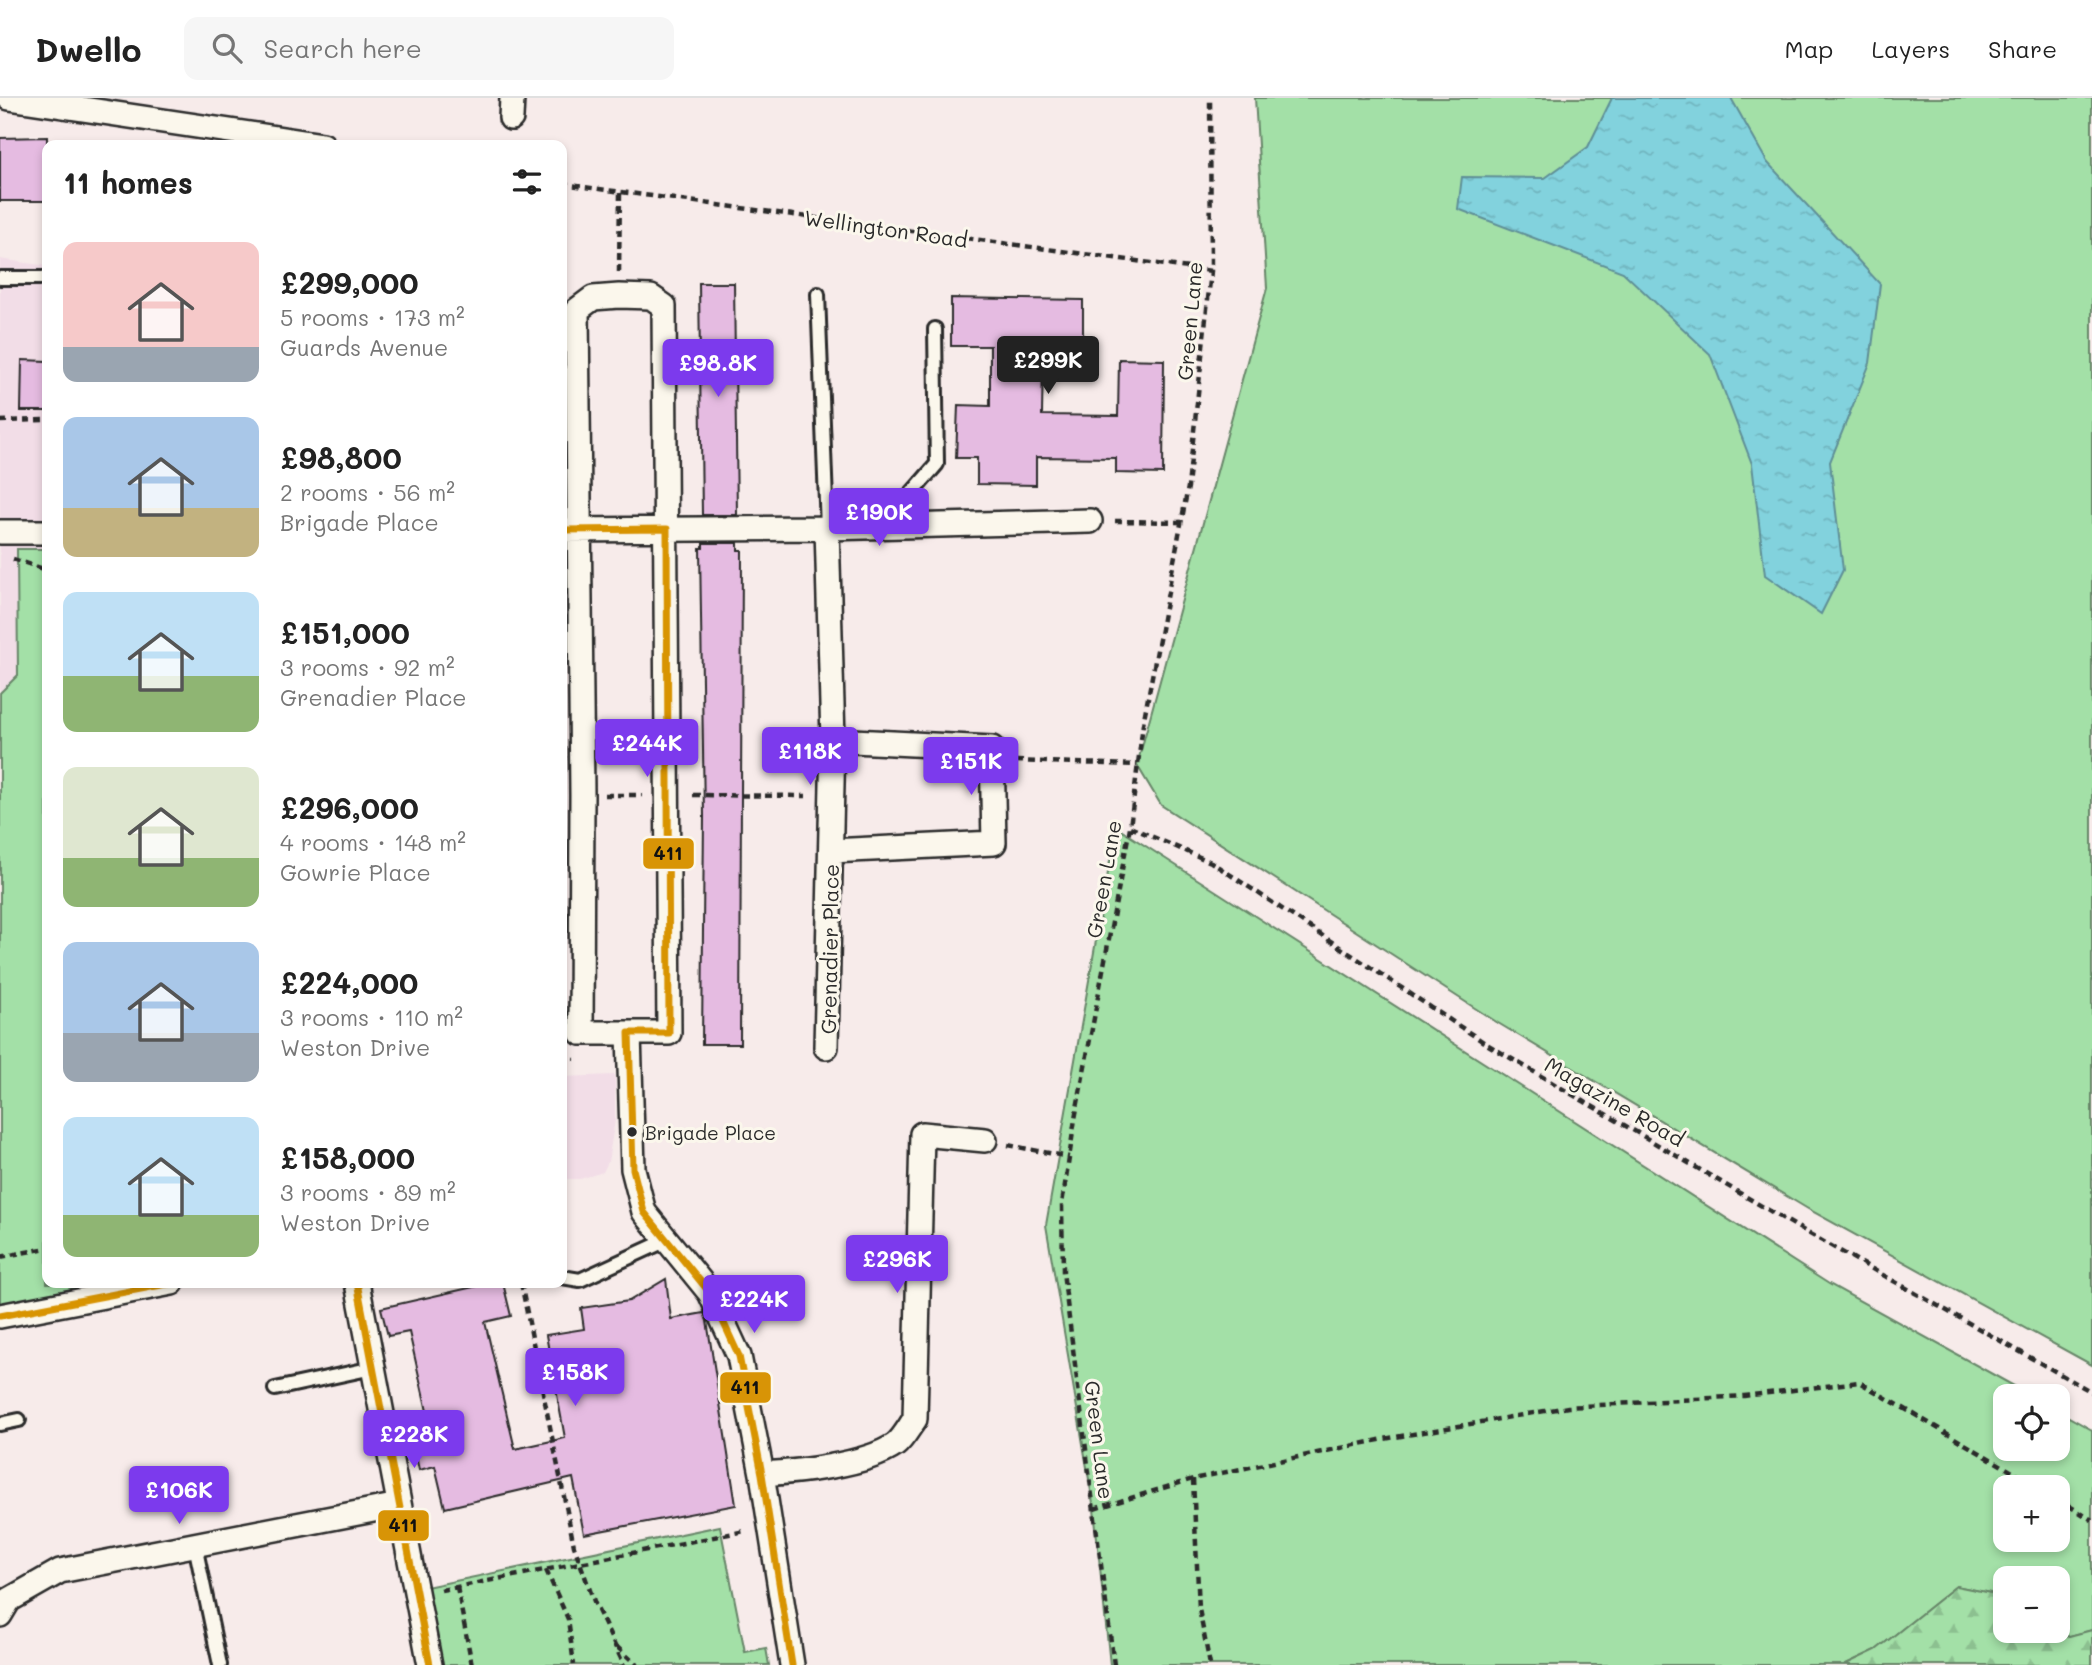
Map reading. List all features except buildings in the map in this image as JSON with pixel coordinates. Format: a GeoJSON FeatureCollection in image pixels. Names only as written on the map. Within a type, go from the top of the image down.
{"type":"FeatureCollection","features":[{"type":"Feature","properties":{"kind":"street"},"geometry":{"type":"LineString","coordinates":[[9,98],[290,140]]}},
{"type":"Feature","properties":{"kind":"street"},"geometry":{"type":"LineString","coordinates":[[619,296],[651,297],[664,306],[669,1033],[581,1033],[582,795],[571,530],[577,310],[593,298],[619,296]]}},
{"type":"Feature","properties":{"kind":"street"},"geometry":{"type":"LineString","coordinates":[[571,530],[827,528],[1090,521]]}},
{"type":"Feature","properties":{"kind":"street","name":"Grenadier Place"},"geometry":{"type":"LineString","coordinates":[[826,1046],[833,740],[827,528]]}},
{"type":"Feature","properties":{"kind":"street"},"geometry":{"type":"LineString","coordinates":[[0,532],[42,532]]}},
{"type":"Feature","properties":{"kind":"street"},"geometry":{"type":"LineString","coordinates":[[833,740],[992,748],[992,761]]}},
{"type":"Feature","properties":{"kind":"street","name":"Grenadier Place"},"geometry":{"type":"LineString","coordinates":[[831,851],[994,843],[992,761]]}},
{"type":"Feature","properties":{"kind":"street"},"geometry":{"type":"LineString","coordinates":[[629,1034],[633,1169],[644,1212],[710,1293],[746,1355],[792,1665]]}},
{"type":"Feature","properties":{"kind":"street"},"geometry":{"type":"LineString","coordinates":[[762,1474],[872,1458],[897,1444],[915,1419],[922,1134],[985,1140]]}},
{"type":"Feature","properties":{"kind":"street"},"geometry":{"type":"LineString","coordinates":[[0,1316],[146,1288]]}},
{"type":"Feature","properties":{"kind":"street"},"geometry":{"type":"LineString","coordinates":[[357,1288],[430,1665]]}},
{"type":"Feature","properties":{"kind":"street"},"geometry":{"type":"LineString","coordinates":[[0,1615],[9,1600],[60,1571],[399,1505]]}},
{"type":"Feature","properties":{"kind":"lane"},"geometry":{"type":"LineString","coordinates":[[0,278],[42,278]]}},
{"type":"Feature","properties":{"kind":"lane"},"geometry":{"type":"LineString","coordinates":[[818,294],[827,528]]}},
{"type":"Feature","properties":{"kind":"lane"},"geometry":{"type":"LineString","coordinates":[[883,526],[937,464],[935,329]]}},
{"type":"Feature","properties":{"kind":"lane"},"geometry":{"type":"LineString","coordinates":[[567,1278],[580,1280],[667,1240]]}},
{"type":"Feature","properties":{"kind":"lane"},"geometry":{"type":"LineString","coordinates":[[275,1389],[373,1368]]}},
{"type":"Feature","properties":{"kind":"lane"},"geometry":{"type":"LineString","coordinates":[[0,1424],[19,1420]]}},
{"type":"Feature","properties":{"kind":"lane"},"geometry":{"type":"LineString","coordinates":[[195,1545],[220,1665]]}},
{"type":"Feature","properties":{"kind":"path","name":"Green Lane"},"geometry":{"type":"LineString","coordinates":[[1114,1665],[1063,1272],[1062,1204],[1130,827],[1143,724],[1188,487],[1211,271],[1210,98]]}},
{"type":"Feature","properties":{"kind":"path","name":"Wellington Road"},"geometry":{"type":"LineString","coordinates":[[567,185],[1211,271]]}},
{"type":"Feature","properties":{"kind":"path"},"geometry":{"type":"LineString","coordinates":[[619,296],[620,192]]}},
{"type":"Feature","properties":{"kind":"path"},"geometry":{"type":"LineString","coordinates":[[0,421],[42,420]]}},
{"type":"Feature","properties":{"kind":"path"},"geometry":{"type":"LineString","coordinates":[[1090,521],[1182,522]]}},
{"type":"Feature","properties":{"kind":"path"},"geometry":{"type":"LineString","coordinates":[[11,558],[42,569]]}},
{"type":"Feature","properties":{"kind":"path"},"geometry":{"type":"LineString","coordinates":[[992,761],[1137,765]]}},
{"type":"Feature","properties":{"kind":"path"},"geometry":{"type":"LineString","coordinates":[[582,795],[832,797]]}},
{"type":"Feature","properties":{"kind":"path","name":"Magazine Road"},"geometry":{"type":"LineString","coordinates":[[1130,827],[1210,862],[1485,1043],[1800,1227],[2092,1392]]}},
{"type":"Feature","properties":{"kind":"path"},"geometry":{"type":"LineString","coordinates":[[985,1140],[1069,1157]]}},
{"type":"Feature","properties":{"kind":"path"},"geometry":{"type":"LineString","coordinates":[[0,1257],[42,1249]]}},
{"type":"Feature","properties":{"kind":"path"},"geometry":{"type":"LineString","coordinates":[[522,1288],[574,1546],[595,1604],[624,1665]]}},
{"type":"Feature","properties":{"kind":"path"},"geometry":{"type":"LineString","coordinates":[[1094,1509],[1193,1479],[1384,1439],[1568,1406],[1744,1396],[1859,1382],[2018,1475]]}},
{"type":"Feature","properties":{"kind":"path"},"geometry":{"type":"LineString","coordinates":[[1193,1479],[1199,1609],[1210,1665]]}},
{"type":"Feature","properties":{"kind":"path"},"geometry":{"type":"LineString","coordinates":[[2070,1506],[2092,1520]]}},
{"type":"Feature","properties":{"kind":"path"},"geometry":{"type":"LineString","coordinates":[[416,1595],[770,1526]]}},
{"type":"Feature","properties":{"kind":"path"},"geometry":{"type":"LineString","coordinates":[[546,1570],[568,1619],[574,1665]]}},
{"type":"Feature","properties":{"kind":"path"},"geometry":{"type":"LineString","coordinates":[[457,1587],[472,1665]]}},
{"type":"Feature","properties":{"kind":"path"},"geometry":{"type":"LineString","coordinates":[[614,1643],[637,1665]]}},
{"type":"Feature","properties":{"kind":"shaded area"},"geometry":{"type":"Polygon","coordinates":[[[0,259],[42,265],[42,549],[17,550],[18,675],[0,693],[0,259]]]}},
{"type":"Feature","properties":{"kind":"shaded area"},"geometry":{"type":"Polygon","coordinates":[[[615,1075],[615,1120],[608,1162],[603,1172],[580,1179],[567,1179],[567,1077],[615,1075]]]}},
{"type":"Feature","properties":{"kind":"green space"},"geometry":{"type":"Polygon","coordinates":[[[1255,98],[2092,98],[2092,1365],[1808,1209],[1498,1023],[1161,805],[1137,765],[1267,288],[1255,98]]]}},
{"type":"Feature","properties":{"kind":"green space"},"geometry":{"type":"Polygon","coordinates":[[[17,549],[42,549],[42,1288],[78,1288],[0,1304],[0,693],[18,675],[17,549]]]}},
{"type":"Feature","properties":{"kind":"green space"},"geometry":{"type":"Polygon","coordinates":[[[1116,827],[1829,1284],[2010,1384],[1993,1384],[1993,1461],[2070,1461],[2070,1418],[2092,1430],[2092,1630],[2070,1636],[2070,1566],[1993,1566],[1993,1594],[1956,1586],[1876,1650],[1844,1665],[1110,1665],[1094,1509],[1046,1225],[1116,827]]]}},
{"type":"Feature","properties":{"kind":"green space"},"geometry":{"type":"Polygon","coordinates":[[[720,1526],[745,1652],[766,1648],[769,1665],[441,1665],[426,1587],[720,1526]]]}},
{"type":"Feature","properties":{"kind":"green space"},"geometry":{"type":"Polygon","coordinates":[[[1956,1586],[1993,1594],[1993,1643],[2070,1643],[2070,1636],[2092,1630],[2092,1665],[1844,1665],[1876,1650],[1956,1586]]]}},
{"type":"Feature","properties":{"kind":"water"},"geometry":{"type":"Polygon","coordinates":[[[1612,98],[1731,98],[1767,162],[1880,284],[1870,363],[1830,462],[1843,570],[1821,614],[1765,575],[1752,464],[1710,354],[1623,272],[1458,209],[1462,177],[1545,178],[1588,147],[1612,98]]]}},
{"type":"Feature","properties":{"kind":"transit line","name":"411"},"geometry":{"type":"LineString","coordinates":[[567,530],[667,529]]}},
{"type":"Feature","properties":{"kind":"transit line","name":"411"},"geometry":{"type":"LineString","coordinates":[[629,1033],[669,1033],[667,529]]}},
{"type":"Feature","properties":{"kind":"transit line","name":"411"},"geometry":{"type":"LineString","coordinates":[[629,1033],[633,1169],[644,1212],[710,1293],[739,1356],[762,1474],[792,1665]]}},
{"type":"Feature","properties":{"kind":"transit line","name":"411"},"geometry":{"type":"LineString","coordinates":[[0,1316],[146,1288]]}},
{"type":"Feature","properties":{"kind":"transit line","name":"411"},"geometry":{"type":"LineString","coordinates":[[358,1288],[430,1665]]}},
{"type":"Feature","properties":{"kind":"place","name":"Brigade Place"},"geometry":{"type":"Point","coordinates":[632,1132]}}]}
